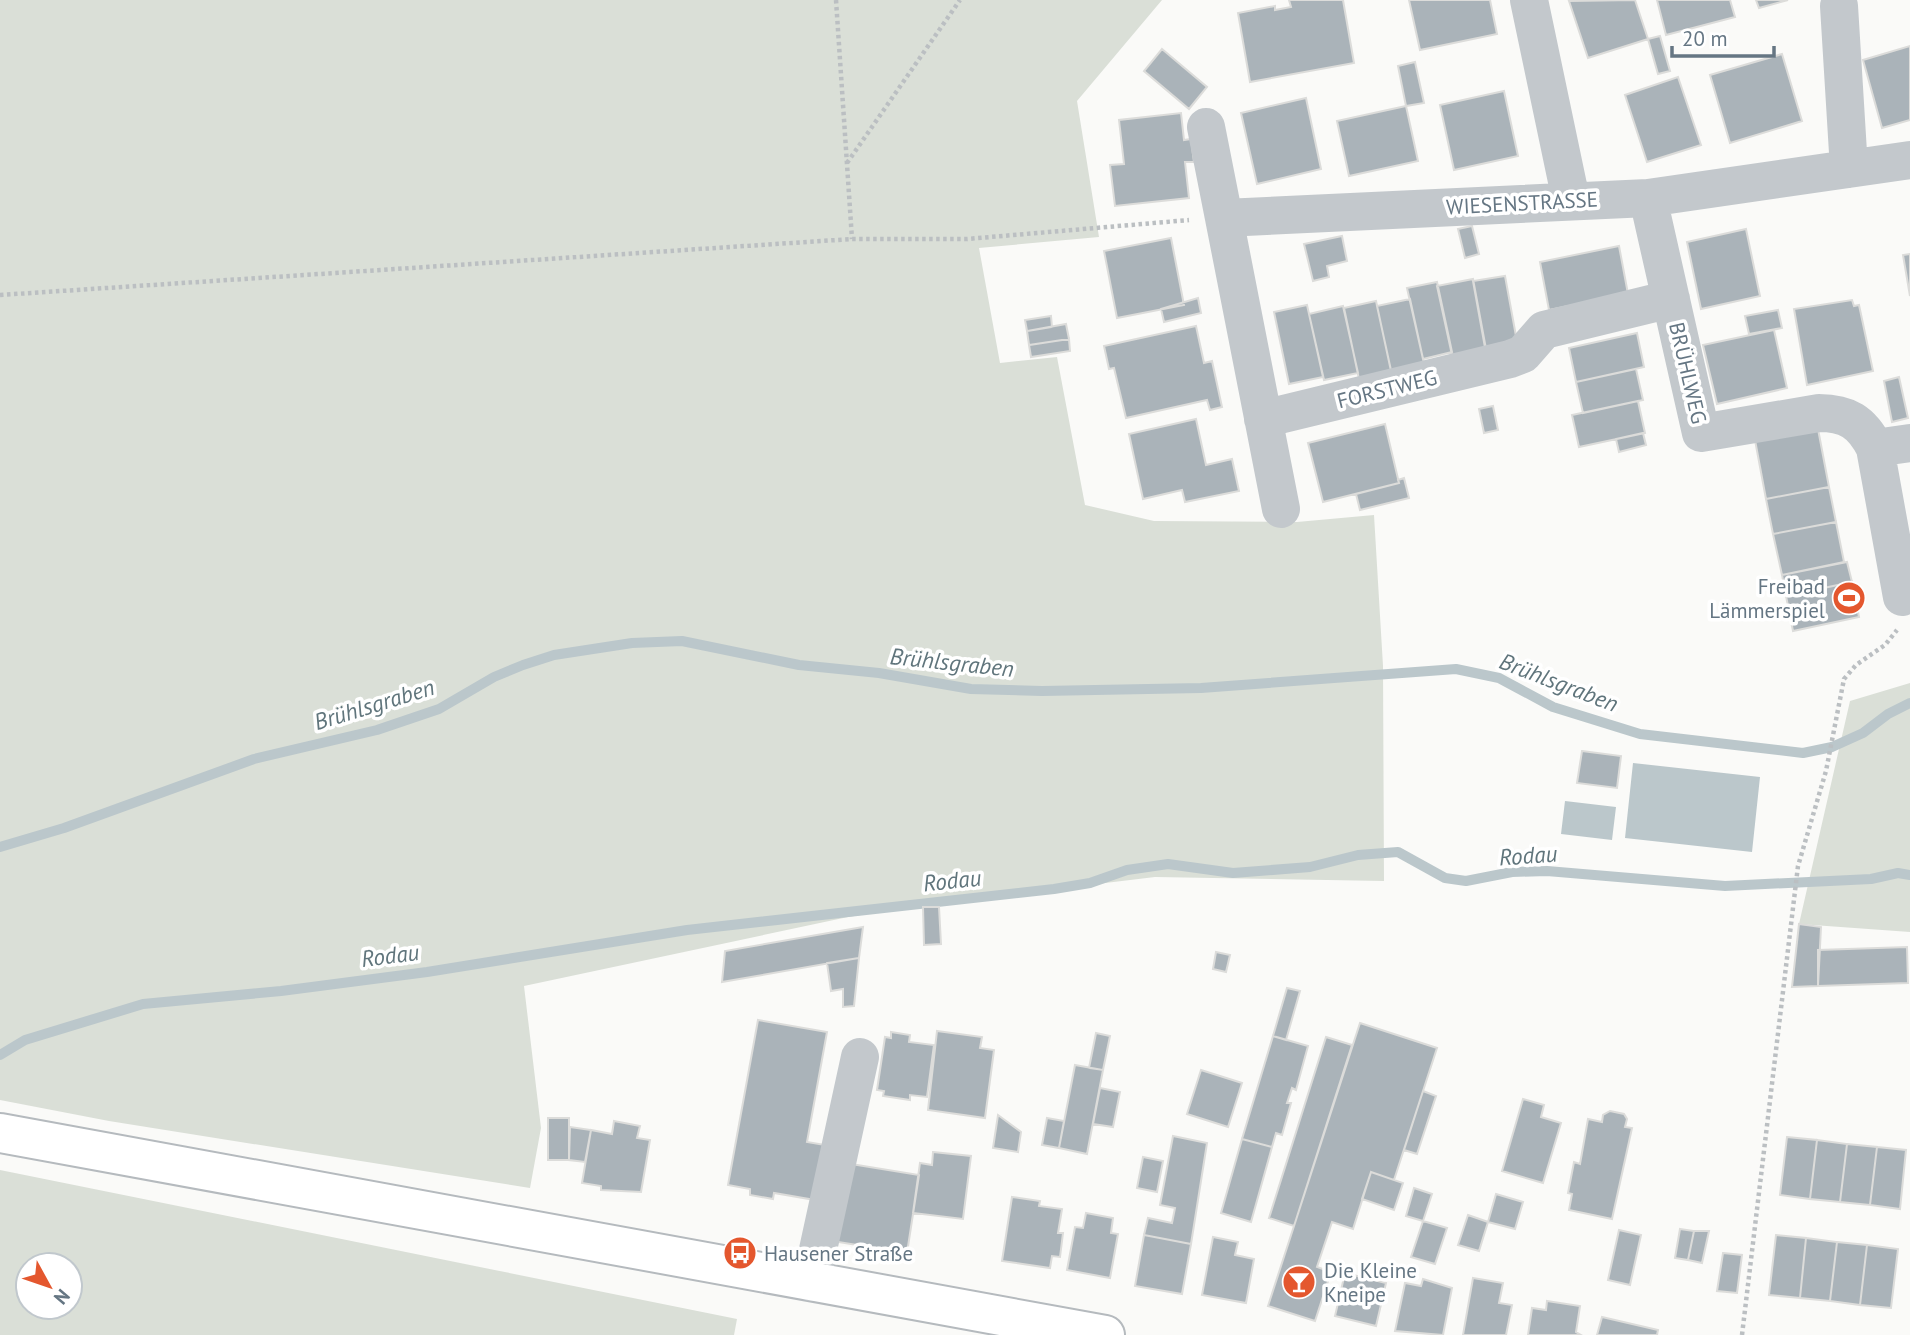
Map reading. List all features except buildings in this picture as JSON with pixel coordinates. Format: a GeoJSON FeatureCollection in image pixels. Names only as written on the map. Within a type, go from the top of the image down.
{"type":"FeatureCollection","features":[{"type":"Feature","properties":{"kind":"main road"},"geometry":{"type":"LineString","coordinates":[[0,1133],[1105,1335]]}},
{"type":"Feature","properties":{"kind":"street"},"geometry":{"type":"LineString","coordinates":[[1529,0],[1571,200]]}},
{"type":"Feature","properties":{"kind":"street"},"geometry":{"type":"LineString","coordinates":[[1839,6],[1849,169]]}},
{"type":"Feature","properties":{"kind":"street"},"geometry":{"type":"LineString","coordinates":[[1206,127],[1281,509]]}},
{"type":"Feature","properties":{"kind":"street","name":"WIESENSTRASSE"},"geometry":{"type":"LineString","coordinates":[[1224,218],[1648,198],[1910,160]]}},
{"type":"Feature","properties":{"kind":"street","name":"BRÜHLWEG"},"geometry":{"type":"LineString","coordinates":[[1648,198],[1701,433],[1837,413],[1881,438]]}},
{"type":"Feature","properties":{"kind":"street","name":"FORSTWEG"},"geometry":{"type":"LineString","coordinates":[[1263,419],[1510,359],[1523,355],[1544,330],[1671,299]]}},
{"type":"Feature","properties":{"kind":"street"},"geometry":{"type":"LineString","coordinates":[[1881,438],[1902,597]]}},
{"type":"Feature","properties":{"kind":"street"},"geometry":{"type":"LineString","coordinates":[[811,1282],[860,1056]]}},
{"type":"Feature","properties":{"kind":"path"},"geometry":{"type":"LineString","coordinates":[[836,0],[852,239]]}},
{"type":"Feature","properties":{"kind":"path"},"geometry":{"type":"LineString","coordinates":[[847,163],[960,0]]}},
{"type":"Feature","properties":{"kind":"path"},"geometry":{"type":"LineString","coordinates":[[0,295],[852,239],[967,239],[1224,218]]}},
{"type":"Feature","properties":{"kind":"path"},"geometry":{"type":"LineString","coordinates":[[1742,1335],[1798,866],[1826,771],[1844,679],[1850,671],[1885,645],[1895,633],[1903,616],[1902,597]]}},
{"type":"Feature","properties":{"kind":"shaded area"},"geometry":{"type":"Polygon","coordinates":[[[0,0],[1162,0],[1077,101],[1099,237],[979,248],[1000,363],[1057,357],[1085,505],[1154,521],[1297,522],[1374,515],[1383,666],[1384,881],[1155,877],[939,903],[848,917],[524,986],[541,1128],[530,1188],[109,1121],[0,1100],[0,0]]]}},
{"type":"Feature","properties":{"kind":"shaded area"},"geometry":{"type":"Polygon","coordinates":[[[1910,683],[1910,932],[1799,924],[1850,701],[1910,683]]]}},
{"type":"Feature","properties":{"kind":"shaded area"},"geometry":{"type":"Polygon","coordinates":[[[1633,763],[1760,777],[1752,852],[1625,838],[1633,763]]]}},
{"type":"Feature","properties":{"kind":"shaded area"},"geometry":{"type":"Polygon","coordinates":[[[1565,801],[1616,807],[1612,840],[1561,834],[1565,801]]]}},
{"type":"Feature","properties":{"kind":"shaded area"},"geometry":{"type":"Polygon","coordinates":[[[0,1170],[737,1319],[734,1335],[0,1335],[0,1170]]]}},
{"type":"Feature","properties":{"kind":"waterway","name":"Brühlsgraben"},"geometry":{"type":"LineString","coordinates":[[0,847],[64,828],[254,759],[377,730],[439,709],[494,677],[523,665],[554,655],[632,643],[682,641],[799,665],[879,673],[971,689],[1042,691],[1201,688],[1456,669],[1499,678],[1553,707],[1640,734],[1803,753],[1832,747],[1863,733],[1888,714],[1910,703]]}},
{"type":"Feature","properties":{"kind":"waterway","name":"Rodau"},"geometry":{"type":"LineString","coordinates":[[0,1055],[25,1040],[143,1004],[281,991],[427,972],[687,930],[1054,889],[1090,883],[1127,870],[1168,864],[1233,873],[1310,867],[1358,855],[1398,852],[1445,878],[1466,881],[1512,872],[1547,871],[1725,886],[1871,879],[1898,873],[1910,875]]}},
{"type":"Feature","properties":{"kind":"place","name":"Freibad Lämmerspiel"},"geometry":{"type":"Point","coordinates":[1849,598]}},
{"type":"Feature","properties":{"kind":"place","name":"Hausener Straße"},"geometry":{"type":"Point","coordinates":[740,1253]}},
{"type":"Feature","properties":{"kind":"place","name":"Die Kleine Kneipe"},"geometry":{"type":"Point","coordinates":[1299,1282]}}]}
